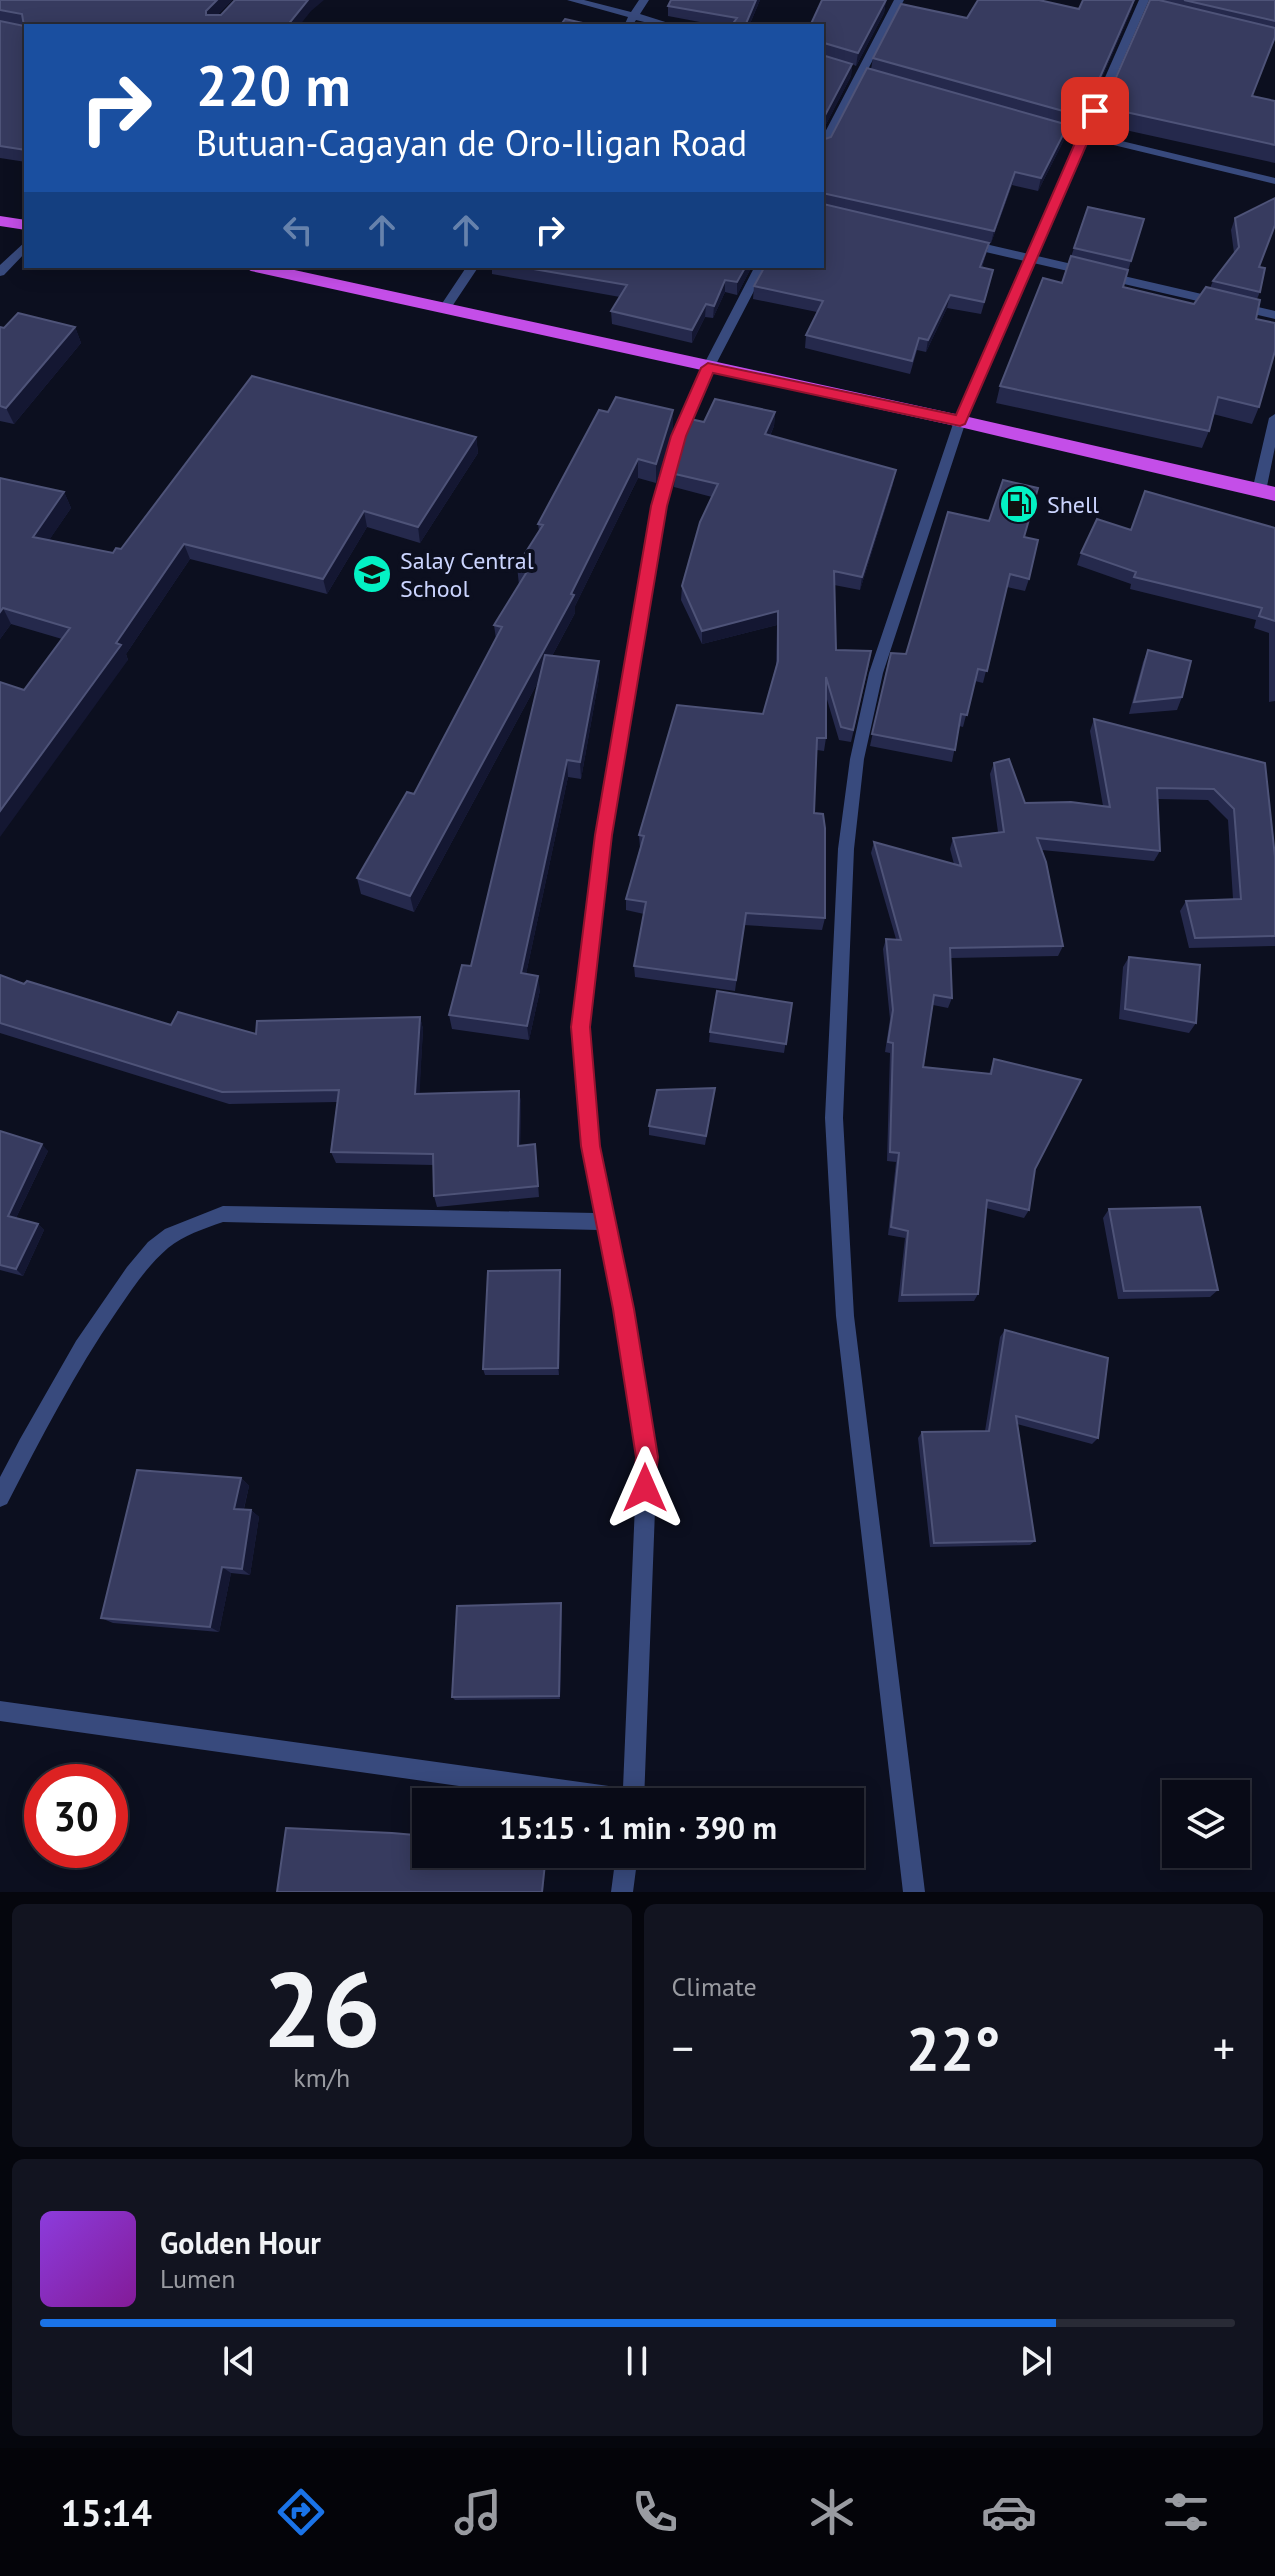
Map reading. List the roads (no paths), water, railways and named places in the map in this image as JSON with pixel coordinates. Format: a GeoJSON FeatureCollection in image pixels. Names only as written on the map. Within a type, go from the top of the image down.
{"type":"FeatureCollection","features":[{"type":"Feature","properties":{"kind":"highway"},"geometry":{"type":"LineString","coordinates":[[0,221],[24,225]]}},
{"type":"Feature","properties":{"kind":"highway"},"geometry":{"type":"LineString","coordinates":[[260,268],[960,421],[1267,492]]}},
{"type":"Feature","properties":{"kind":"street"},"geometry":{"type":"LineString","coordinates":[[572,0],[631,21],[656,24]]}},
{"type":"Feature","properties":{"kind":"street"},"geometry":{"type":"LineString","coordinates":[[631,21],[644,0]]}},
{"type":"Feature","properties":{"kind":"street"},"geometry":{"type":"LineString","coordinates":[[824,144],[899,0]]}},
{"type":"Feature","properties":{"kind":"street"},"geometry":{"type":"LineString","coordinates":[[914,1892],[845,1316],[834,1118],[846,849],[857,759],[876,673],[960,421],[1084,137],[1137,5],[1155,12]]}},
{"type":"Feature","properties":{"kind":"street"},"geometry":{"type":"LineString","coordinates":[[848,69],[876,76]]}},
{"type":"Feature","properties":{"kind":"street"},"geometry":{"type":"LineString","coordinates":[[1039,124],[1275,181]]}},
{"type":"Feature","properties":{"kind":"street"},"geometry":{"type":"LineString","coordinates":[[956,242],[1275,315]]}},
{"type":"Feature","properties":{"kind":"street"},"geometry":{"type":"LineString","coordinates":[[0,272],[24,247]]}},
{"type":"Feature","properties":{"kind":"street"},"geometry":{"type":"LineString","coordinates":[[445,308],[472,268]]}},
{"type":"Feature","properties":{"kind":"street"},"geometry":{"type":"LineString","coordinates":[[634,1788],[647,1457],[624,1309],[590,1146],[580,1027],[603,835],[659,506],[679,436],[708,368],[760,268]]}},
{"type":"Feature","properties":{"kind":"street"},"geometry":{"type":"LineString","coordinates":[[1267,492],[1275,418]]}},
{"type":"Feature","properties":{"kind":"street"},"geometry":{"type":"LineString","coordinates":[[0,1497],[47,1404],[90,1333],[141,1262],[170,1236],[193,1223],[223,1214],[604,1222]]}},
{"type":"Feature","properties":{"kind":"street"},"geometry":{"type":"LineString","coordinates":[[0,1711],[542,1788]]}},
{"type":"Feature","properties":{"kind":"street"},"geometry":{"type":"LineString","coordinates":[[622,1892],[625,1868]]}},
{"type":"Feature","properties":{"kind":"place","name":"Shell"},"geometry":{"type":"Point","coordinates":[1019,504]}},
{"type":"Feature","properties":{"kind":"place","name":"Salay Central School"},"geometry":{"type":"Point","coordinates":[372,574]}}]}
